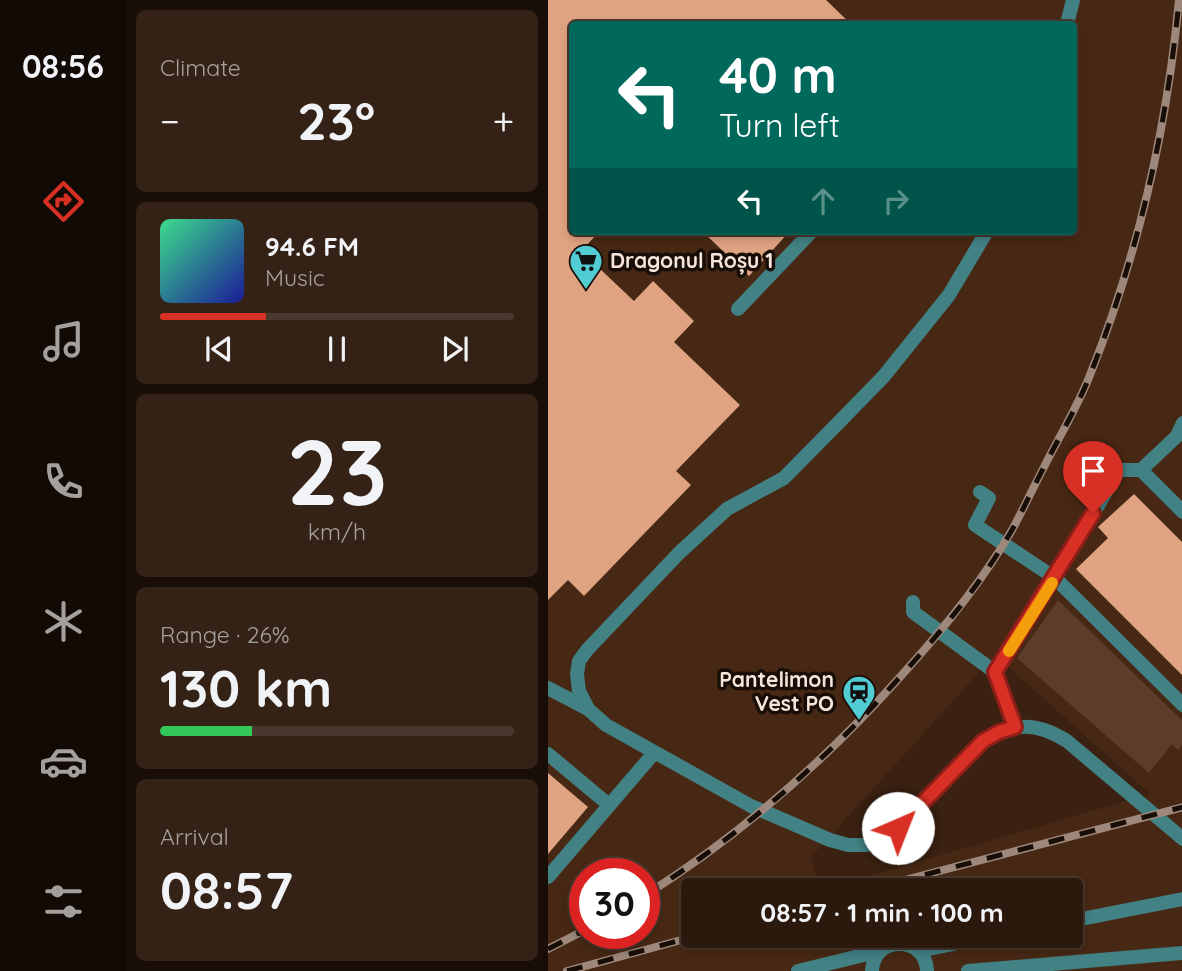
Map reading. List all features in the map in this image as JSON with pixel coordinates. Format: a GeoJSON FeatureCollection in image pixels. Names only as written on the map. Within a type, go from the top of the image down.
{"type":"FeatureCollection","features":[{"type":"Feature","properties":{"kind":"street"},"geometry":{"type":"LineString","coordinates":[[1068,21],[1073,0]]}},
{"type":"Feature","properties":{"kind":"street"},"geometry":{"type":"LineString","coordinates":[[738,309],[808,235]]}},
{"type":"Feature","properties":{"kind":"street"},"geometry":{"type":"LineString","coordinates":[[588,709],[579,691],[577,674],[579,662],[586,650],[679,553],[717,518],[727,509],[784,478],[884,376],[949,295],[985,235]]}},
{"type":"Feature","properties":{"kind":"street"},"geometry":{"type":"LineString","coordinates":[[995,672],[1119,470],[1141,470],[1177,436],[1182,423]]}},
{"type":"Feature","properties":{"kind":"street"},"geometry":{"type":"LineString","coordinates":[[1141,470],[1182,512]]}},
{"type":"Feature","properties":{"kind":"street"},"geometry":{"type":"LineString","coordinates":[[980,492],[989,498],[975,525],[1055,578],[1182,705]]}},
{"type":"Feature","properties":{"kind":"street"},"geometry":{"type":"LineString","coordinates":[[913,602],[913,612],[995,672],[1015,727]]}},
{"type":"Feature","properties":{"kind":"street"},"geometry":{"type":"LineString","coordinates":[[548,688],[588,709],[606,725],[654,753],[751,806],[819,836],[848,845],[866,845],[882,840],[898,828],[983,741],[1015,727],[1035,727],[1051,731],[1067,741],[1182,838]]}},
{"type":"Feature","properties":{"kind":"street"},"geometry":{"type":"LineString","coordinates":[[548,877],[654,753]]}},
{"type":"Feature","properties":{"kind":"street"},"geometry":{"type":"LineString","coordinates":[[548,754],[609,805]]}},
{"type":"Feature","properties":{"kind":"street"},"geometry":{"type":"LineString","coordinates":[[1083,919],[1182,899]]}},
{"type":"Feature","properties":{"kind":"street"},"geometry":{"type":"LineString","coordinates":[[798,971],[880,951],[895,943],[904,943],[919,951],[927,971]]}},
{"type":"Feature","properties":{"kind":"street"},"geometry":{"type":"LineString","coordinates":[[919,951],[934,948]]}},
{"type":"Feature","properties":{"kind":"street"},"geometry":{"type":"LineString","coordinates":[[872,971],[880,951]]}},
{"type":"Feature","properties":{"kind":"street"},"geometry":{"type":"LineString","coordinates":[[968,971],[1182,953]]}},
{"type":"Feature","properties":{"kind":"shaded area"},"geometry":{"type":"Polygon","coordinates":[[[548,0],[1182,0],[1182,971],[548,971],[548,0]],[[995,655],[811,857],[817,878],[681,878],[681,948],[1083,948],[1083,878],[861,878],[1150,794],[995,655]]]}},
{"type":"Feature","properties":{"kind":"shaded area"},"geometry":{"type":"Polygon","coordinates":[[[1058,600],[1182,720],[1182,745],[1178,750],[1172,744],[1149,773],[1017,658],[1058,600]]]}},
{"type":"Feature","properties":{"kind":"building","name":"Dragonul Roșu 1"},"geometry":{"type":"Polygon","coordinates":[[[548,0],[826,0],[848,21],[569,21],[569,235],[596,235],[581,251],[634,301],[653,281],[694,321],[674,342],[740,405],[676,471],[691,485],[584,596],[568,580],[548,600],[548,0]]]}},
{"type":"Feature","properties":{"kind":"building","name":"Dragonul Roșu 1"},"geometry":{"type":"Polygon","coordinates":[[[706,235],[786,235],[749,276],[706,235]]]}},
{"type":"Feature","properties":{"kind":"building"},"geometry":{"type":"Polygon","coordinates":[[[1134,494],[1183,543],[1183,676],[1076,569],[1108,538],[1098,527],[1134,494]]]}},
{"type":"Feature","properties":{"kind":"building"},"geometry":{"type":"Polygon","coordinates":[[[548,773],[588,807],[548,854],[548,773]]]}},
{"type":"Feature","properties":{"kind":"railway"},"geometry":{"type":"LineString","coordinates":[[660,886],[748,822],[842,738],[945,625],[974,588],[1012,530],[1085,387],[1122,284],[1158,143],[1179,0]]}},
{"type":"Feature","properties":{"kind":"railway"},"geometry":{"type":"LineString","coordinates":[[913,878],[1183,807]]}},
{"type":"Feature","properties":{"kind":"railway"},"geometry":{"type":"LineString","coordinates":[[548,949],[569,938]]}},
{"type":"Feature","properties":{"kind":"railway"},"geometry":{"type":"LineString","coordinates":[[567,971],[681,940]]}},
{"type":"Feature","properties":{"kind":"slow traffic"},"geometry":{"type":"LineString","coordinates":[[1009,651],[1052,583]]}},
{"type":"Feature","properties":{"kind":"place","name":"Dragonul Roșu 1"},"geometry":{"type":"Point","coordinates":[586,291]}},
{"type":"Feature","properties":{"kind":"place","name":"Pantelimon Vest PO"},"geometry":{"type":"Point","coordinates":[859,722]}},
{"type":"Feature","properties":{"kind":"route"},"geometry":{"type":"LineString","coordinates":[[898,828],[983,741],[1015,727],[995,672],[1093,513]]}}]}
